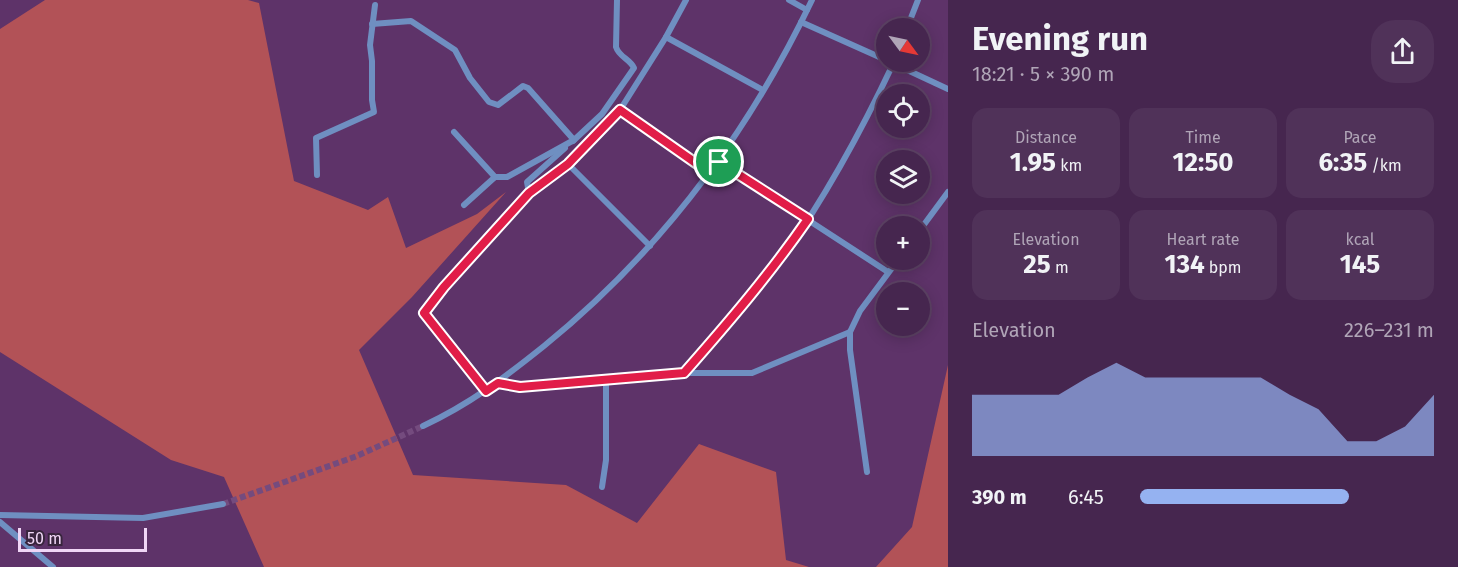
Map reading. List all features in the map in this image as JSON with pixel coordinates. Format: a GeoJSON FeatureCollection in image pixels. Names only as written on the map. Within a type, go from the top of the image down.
{"type":"FeatureCollection","features":[{"type":"Feature","properties":{"kind":"street"},"geometry":{"type":"LineString","coordinates":[[529,193],[527,182],[602,114],[633,68],[616,47],[617,0]]}},
{"type":"Feature","properties":{"kind":"street"},"geometry":{"type":"LineString","coordinates":[[486,391],[424,313],[444,287],[529,193],[568,164],[620,110],[666,37],[686,0]]}},
{"type":"Feature","properties":{"kind":"street"},"geometry":{"type":"LineString","coordinates":[[789,0],[807,10]]}},
{"type":"Feature","properties":{"kind":"street"},"geometry":{"type":"LineString","coordinates":[[423,426],[456,411],[498,383],[617,282],[650,246],[682,210],[719,162],[764,90],[812,0]]}},
{"type":"Feature","properties":{"kind":"street"},"geometry":{"type":"LineString","coordinates":[[911,18],[918,0]]}},
{"type":"Feature","properties":{"kind":"street"},"geometry":{"type":"LineString","coordinates":[[317,175],[316,138],[375,112],[372,100],[370,45],[375,5]]}},
{"type":"Feature","properties":{"kind":"street"},"geometry":{"type":"LineString","coordinates":[[372,24],[411,21],[454,51],[470,78],[489,102],[498,105],[523,86],[528,88],[574,140]]}},
{"type":"Feature","properties":{"kind":"street"},"geometry":{"type":"LineString","coordinates":[[801,22],[876,56]]}},
{"type":"Feature","properties":{"kind":"street"},"geometry":{"type":"LineString","coordinates":[[666,37],[764,90]]}},
{"type":"Feature","properties":{"kind":"street"},"geometry":{"type":"LineString","coordinates":[[684,373],[777,265],[808,219],[855,138],[885,72]]}},
{"type":"Feature","properties":{"kind":"street"},"geometry":{"type":"LineString","coordinates":[[911,72],[948,89]]}},
{"type":"Feature","properties":{"kind":"street"},"geometry":{"type":"LineString","coordinates":[[620,110],[710,173]]}},
{"type":"Feature","properties":{"kind":"street"},"geometry":{"type":"LineString","coordinates":[[454,132],[495,177]]}},
{"type":"Feature","properties":{"kind":"street"},"geometry":{"type":"LineString","coordinates":[[464,205],[495,177],[507,177],[574,140]]}},
{"type":"Feature","properties":{"kind":"street"},"geometry":{"type":"LineString","coordinates":[[719,162],[888,272],[860,311],[850,332],[850,350],[867,472]]}},
{"type":"Feature","properties":{"kind":"street"},"geometry":{"type":"LineString","coordinates":[[568,164],[650,246]]}},
{"type":"Feature","properties":{"kind":"street"},"geometry":{"type":"LineString","coordinates":[[930,216],[948,192]]}},
{"type":"Feature","properties":{"kind":"street"},"geometry":{"type":"LineString","coordinates":[[498,383],[520,387],[684,373],[752,373],[850,332]]}},
{"type":"Feature","properties":{"kind":"street"},"geometry":{"type":"LineString","coordinates":[[602,487],[606,460],[606,379]]}},
{"type":"Feature","properties":{"kind":"street"},"geometry":{"type":"LineString","coordinates":[[0,515],[143,518],[223,504]]}},
{"type":"Feature","properties":{"kind":"street"},"geometry":{"type":"LineString","coordinates":[[0,522],[53,567]]}},
{"type":"Feature","properties":{"kind":"shaded area"},"geometry":{"type":"Polygon","coordinates":[[[45,0],[248,0],[259,3],[294,181],[368,210],[388,197],[406,248],[477,214],[506,192],[412,297],[359,350],[413,475],[566,485],[637,523],[699,444],[776,472],[786,560],[809,567],[264,567],[224,477],[171,460],[0,352],[0,29],[45,0]]]}},
{"type":"Feature","properties":{"kind":"shaded area"},"geometry":{"type":"Polygon","coordinates":[[[948,365],[948,567],[876,567],[912,527],[948,365]]]}},
{"type":"Feature","properties":{"kind":"tunnel"},"geometry":{"type":"LineString","coordinates":[[223,504],[357,456],[423,426]]}},
{"type":"Feature","properties":{"kind":"route"},"geometry":{"type":"LineString","coordinates":[[620,110],[710,173],[719,162],[808,219],[777,265],[684,373],[520,387],[498,383],[486,391],[424,313],[444,287],[529,193],[568,164],[620,110]]}}]}
